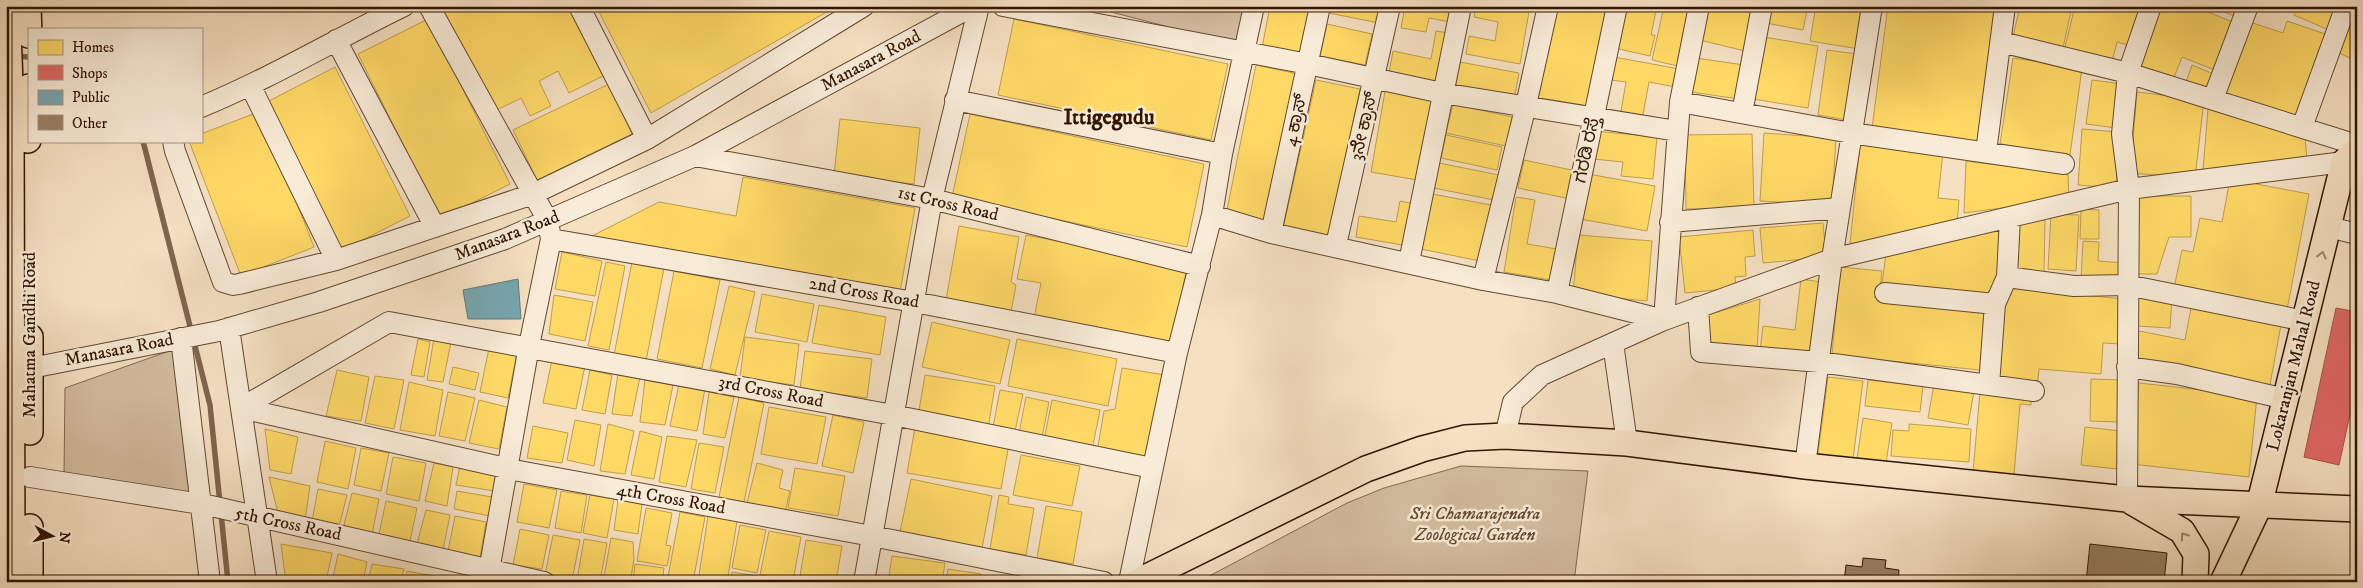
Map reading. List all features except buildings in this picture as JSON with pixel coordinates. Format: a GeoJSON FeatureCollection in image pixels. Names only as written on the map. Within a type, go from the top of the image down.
{"type":"FeatureCollection","features":[{"type":"Feature","properties":{"kind":"main road","name":"Mahatma Gandhi Road"},"geometry":{"type":"LineString","coordinates":[[7,6],[22,32]]}},
{"type":"Feature","properties":{"kind":"main road","name":"Mahatma Gandhi Road"},"geometry":{"type":"LineString","coordinates":[[28,6],[22,32],[10,65],[16,371],[30,477],[30,582]]}},
{"type":"Feature","properties":{"kind":"main road","name":"Mahatma Gandhi Road"},"geometry":{"type":"LineString","coordinates":[[12,582],[16,371],[28,109]]}},
{"type":"Feature","properties":{"kind":"main road","name":"Lokaranjan Mahal Road"},"geometry":{"type":"LineString","coordinates":[[2223,582],[2259,506],[2329,227],[2353,152]]}},
{"type":"Feature","properties":{"kind":"main road"},"geometry":{"type":"LineString","coordinates":[[1137,582],[1366,469],[1422,449],[1465,438],[1505,436],[1627,443],[1805,466],[2127,499],[2357,509]]}},
{"type":"Feature","properties":{"kind":"main road"},"geometry":{"type":"LineString","coordinates":[[2127,499],[2182,531],[2196,554],[2195,582]]}},
{"type":"Feature","properties":{"kind":"street"},"geometry":{"type":"LineString","coordinates":[[202,107],[251,87],[336,40],[404,6]]}},
{"type":"Feature","properties":{"kind":"street"},"geometry":{"type":"LineString","coordinates":[[429,6],[533,194],[549,230],[488,576]]}},
{"type":"Feature","properties":{"kind":"street"},"geometry":{"type":"LineString","coordinates":[[579,6],[647,139]]}},
{"type":"Feature","properties":{"kind":"street"},"geometry":{"type":"LineString","coordinates":[[173,142],[174,152],[223,282],[233,285],[239,284],[336,260],[533,194],[647,139],[864,6]]}},
{"type":"Feature","properties":{"kind":"street","name":"Manasara Road"},"geometry":{"type":"LineString","coordinates":[[16,371],[224,330],[319,302],[505,240],[549,230],[695,156],[973,6]]}},
{"type":"Feature","properties":{"kind":"street"},"geometry":{"type":"LineString","coordinates":[[864,582],[932,199],[980,6]]}},
{"type":"Feature","properties":{"kind":"street"},"geometry":{"type":"LineString","coordinates":[[1003,6],[1308,64],[1442,93],[1526,105],[1677,131]]}},
{"type":"Feature","properties":{"kind":"street"},"geometry":{"type":"LineString","coordinates":[[1129,582],[1177,353],[1212,214],[1222,154],[1254,6]]}},
{"type":"Feature","properties":{"kind":"street","name":"4 ಕ್ರಾಸ್"},"geometry":{"type":"LineString","coordinates":[[1271,233],[1320,6]]}},
{"type":"Feature","properties":{"kind":"street","name":"3ನೆೇ ಕ್ರಾಸ್"},"geometry":{"type":"LineString","coordinates":[[1336,245],[1390,6]]}},
{"type":"Feature","properties":{"kind":"street"},"geometry":{"type":"LineString","coordinates":[[1409,262],[1460,6]]}},
{"type":"Feature","properties":{"kind":"street"},"geometry":{"type":"LineString","coordinates":[[1483,280],[1548,6]]}},
{"type":"Feature","properties":{"kind":"street","name":"ಗರಡಿ ರಸ್ತೆ"},"geometry":{"type":"LineString","coordinates":[[1557,293],[1616,6]]}},
{"type":"Feature","properties":{"kind":"street"},"geometry":{"type":"LineString","coordinates":[[1664,320],[1680,102],[1699,6]]}},
{"type":"Feature","properties":{"kind":"street"},"geometry":{"type":"LineString","coordinates":[[1742,113],[1762,6]]}},
{"type":"Feature","properties":{"kind":"street"},"geometry":{"type":"LineString","coordinates":[[1805,466],[1832,259],[1872,6]]}},
{"type":"Feature","properties":{"kind":"street"},"geometry":{"type":"LineString","coordinates":[[1986,152],[2005,6]]}},
{"type":"Feature","properties":{"kind":"street"},"geometry":{"type":"LineString","coordinates":[[2127,499],[2128,189],[2122,134],[2128,74],[2151,6]]}},
{"type":"Feature","properties":{"kind":"street"},"geometry":{"type":"LineString","coordinates":[[2213,99],[2248,6]]}},
{"type":"Feature","properties":{"kind":"street"},"geometry":{"type":"LineString","coordinates":[[2302,127],[2346,6]]}},
{"type":"Feature","properties":{"kind":"street"},"geometry":{"type":"LineString","coordinates":[[336,40],[435,227]]}},
{"type":"Feature","properties":{"kind":"street"},"geometry":{"type":"LineString","coordinates":[[2001,42],[2128,74],[2213,99],[2302,127],[2353,152]]}},
{"type":"Feature","properties":{"kind":"street"},"geometry":{"type":"LineString","coordinates":[[251,87],[336,260]]}},
{"type":"Feature","properties":{"kind":"street"},"geometry":{"type":"LineString","coordinates":[[956,100],[1222,154]]}},
{"type":"Feature","properties":{"kind":"street"},"geometry":{"type":"LineString","coordinates":[[1680,102],[1851,133],[2064,164]]}},
{"type":"Feature","properties":{"kind":"street"},"geometry":{"type":"LineString","coordinates":[[1505,436],[1513,402],[1542,375],[1664,320],[1832,259],[2128,189],[2353,152]]}},
{"type":"Feature","properties":{"kind":"street","name":"1st Cross Road"},"geometry":{"type":"LineString","coordinates":[[695,156],[932,199],[1200,266]]}},
{"type":"Feature","properties":{"kind":"street"},"geometry":{"type":"LineString","coordinates":[[1670,222],[1840,208]]}},
{"type":"Feature","properties":{"kind":"street"},"geometry":{"type":"LineString","coordinates":[[1212,214],[1271,233],[1336,245],[1483,280],[1557,293],[1664,320]]}},
{"type":"Feature","properties":{"kind":"street"},"geometry":{"type":"LineString","coordinates":[[1989,385],[1995,304],[2007,277],[2010,217]]}},
{"type":"Feature","properties":{"kind":"street"},"geometry":{"type":"LineString","coordinates":[[2329,227],[2357,234]]}},
{"type":"Feature","properties":{"kind":"street","name":"2nd Cross Road"},"geometry":{"type":"LineString","coordinates":[[549,230],[1177,353]]}},
{"type":"Feature","properties":{"kind":"street"},"geometry":{"type":"LineString","coordinates":[[2007,277],[2066,285],[2128,285],[2305,321]]}},
{"type":"Feature","properties":{"kind":"street"},"geometry":{"type":"LineString","coordinates":[[1885,293],[1995,304]]}},
{"type":"Feature","properties":{"kind":"street"},"geometry":{"type":"LineString","coordinates":[[1698,307],[1700,352],[1819,362],[2034,391]]}},
{"type":"Feature","properties":{"kind":"street","name":"3rd Cross Road"},"geometry":{"type":"LineString","coordinates":[[241,408],[389,322],[529,346],[893,415],[1152,468]]}},
{"type":"Feature","properties":{"kind":"street"},"geometry":{"type":"LineString","coordinates":[[224,330],[241,408],[267,582]]}},
{"type":"Feature","properties":{"kind":"street"},"geometry":{"type":"LineString","coordinates":[[181,338],[204,505],[210,582]]}},
{"type":"Feature","properties":{"kind":"street"},"geometry":{"type":"LineString","coordinates":[[1613,343],[1627,443]]}},
{"type":"Feature","properties":{"kind":"street"},"geometry":{"type":"LineString","coordinates":[[2127,367],[2177,374],[2286,399]]}},
{"type":"Feature","properties":{"kind":"street","name":"4th Cross Road"},"geometry":{"type":"LineString","coordinates":[[241,408],[508,468],[872,536],[1104,582]]}},
{"type":"Feature","properties":{"kind":"street","name":"5th Cross Road"},"geometry":{"type":"LineString","coordinates":[[30,477],[204,505],[256,516],[488,576],[544,582]]}},
{"type":"Feature","properties":{"kind":"green space"},"geometry":{"type":"Polygon","coordinates":[[[1088,6],[1246,6],[1238,45],[1088,6]]]}},
{"type":"Feature","properties":{"kind":"green space"},"geometry":{"type":"Polygon","coordinates":[[[175,349],[194,499],[64,475],[65,388],[175,349]]]}},
{"type":"Feature","properties":{"kind":"green space","name":"Sri Chamarajendra Zoological Garden"},"geometry":{"type":"Polygon","coordinates":[[[1461,466],[1588,471],[1574,582],[1198,582],[1347,503],[1384,488],[1461,466]]]}},
{"type":"Feature","properties":{"kind":"waterway"},"geometry":{"type":"LineString","coordinates":[[16,56],[28,57]]}},
{"type":"Feature","properties":{"kind":"waterway"},"geometry":{"type":"LineString","coordinates":[[143,142],[210,405],[228,582]]}},
{"type":"Feature","properties":{"kind":"district","name":"Ittigegudu"},"geometry":{"type":"Point","coordinates":[1109,117]}}]}
